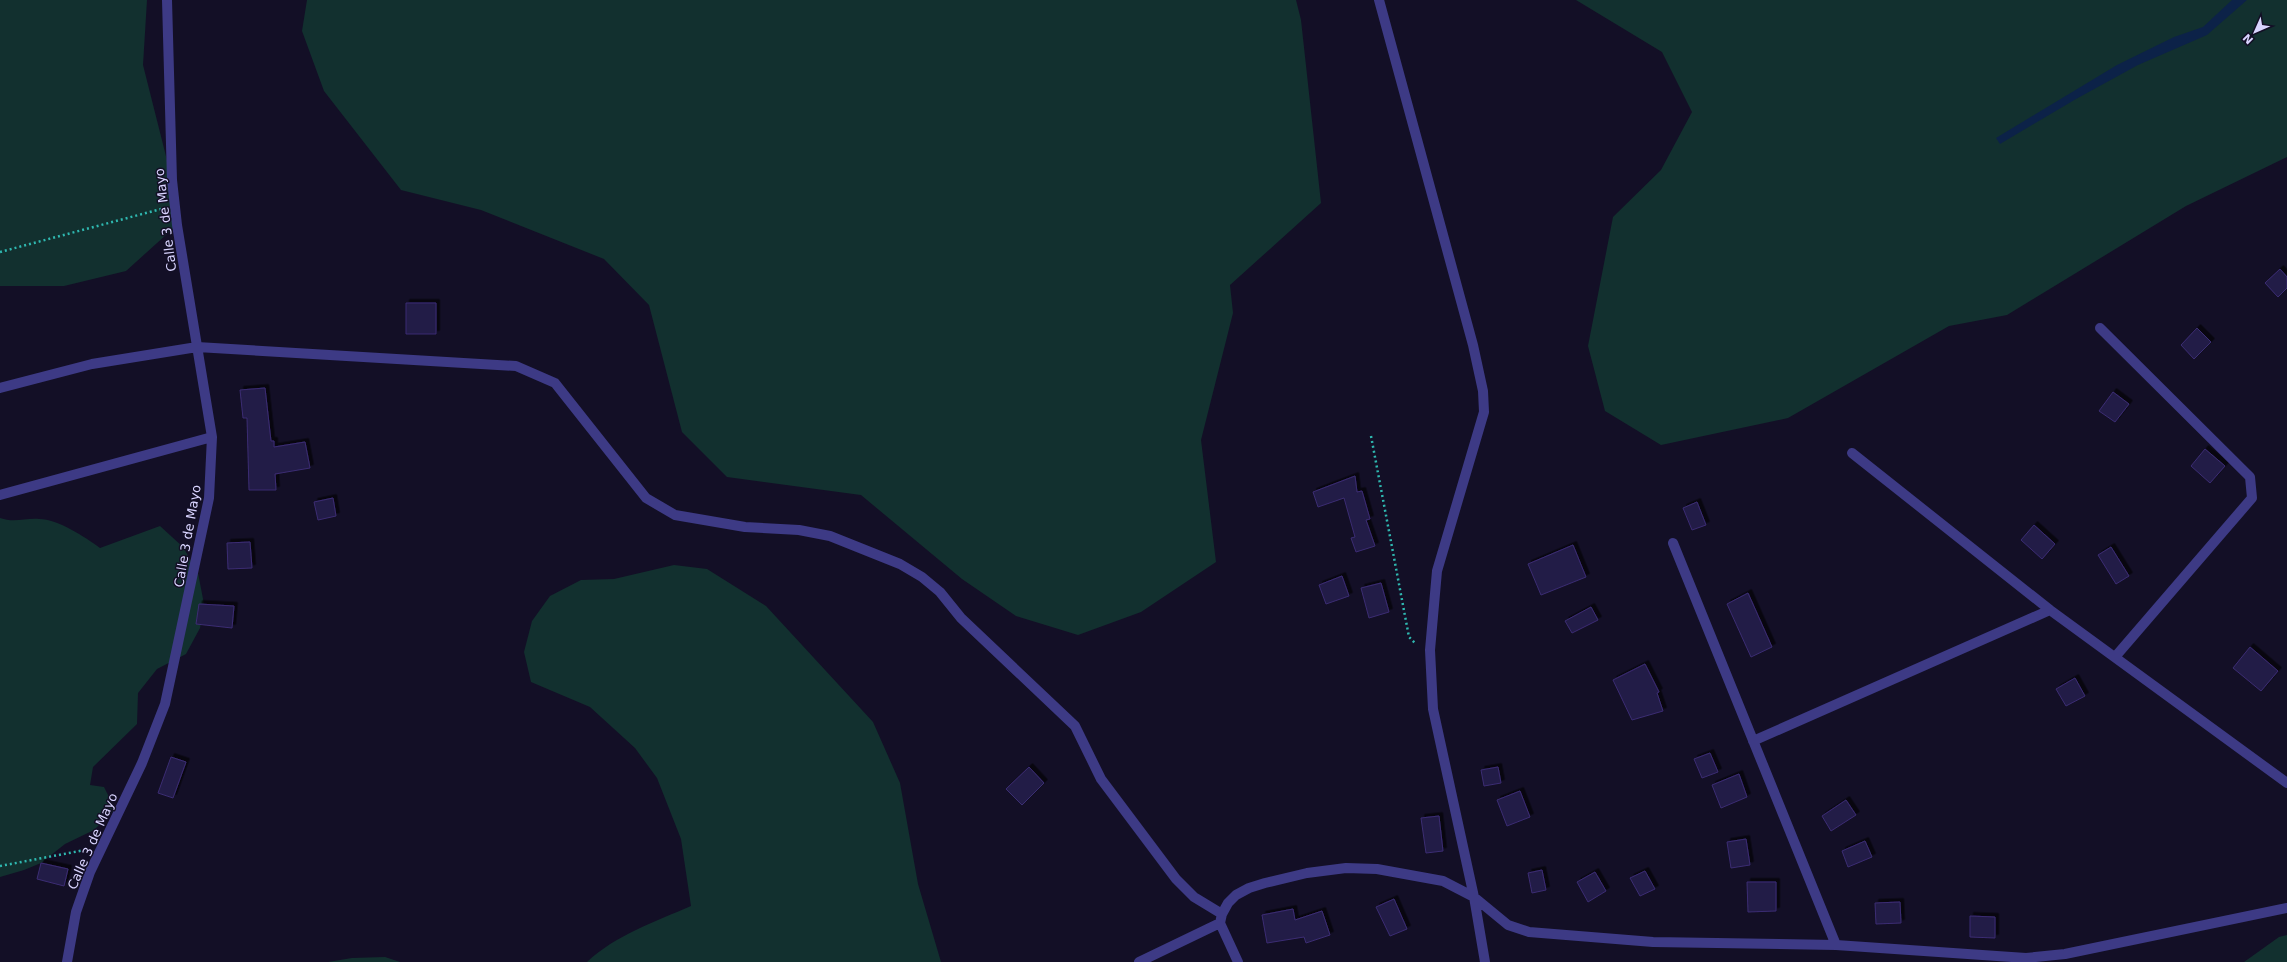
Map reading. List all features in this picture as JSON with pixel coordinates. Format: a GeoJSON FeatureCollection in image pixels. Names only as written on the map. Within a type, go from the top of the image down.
{"type":"FeatureCollection","features":[{"type":"Feature","properties":{"kind":"street","name":"Calle 3 de Mayo"},"geometry":{"type":"LineString","coordinates":[[67,962],[76,912],[90,872],[142,764],[165,704],[209,498],[212,437],[175,206],[166,0]]}},
{"type":"Feature","properties":{"kind":"street"},"geometry":{"type":"LineString","coordinates":[[1379,0],[1473,345],[1483,391],[1484,412],[1437,571],[1431,661],[1433,709],[1474,897],[1485,962]]}},
{"type":"Feature","properties":{"kind":"street"},"geometry":{"type":"LineString","coordinates":[[2100,328],[2250,476],[2252,498],[2115,657]]}},
{"type":"Feature","properties":{"kind":"street"},"geometry":{"type":"LineString","coordinates":[[0,388],[92,364],[197,347],[516,366],[555,383],[646,498],[675,515],[745,526],[799,530],[830,536],[900,564],[922,577],[940,592],[961,618],[1075,726],[1101,779],[1176,879],[1194,897],[1221,919],[1238,962]]}},
{"type":"Feature","properties":{"kind":"street"},"geometry":{"type":"LineString","coordinates":[[0,495],[212,437]]}},
{"type":"Feature","properties":{"kind":"street"},"geometry":{"type":"LineString","coordinates":[[1852,453],[2050,610],[2287,783]]}},
{"type":"Feature","properties":{"kind":"street"},"geometry":{"type":"LineString","coordinates":[[1673,543],[1836,945]]}},
{"type":"Feature","properties":{"kind":"street"},"geometry":{"type":"LineString","coordinates":[[1753,741],[2050,610]]}},
{"type":"Feature","properties":{"kind":"street"},"geometry":{"type":"LineString","coordinates":[[1139,962],[1221,919],[1228,903],[1249,888],[1307,873],[1346,868],[1377,869],[1443,880],[1474,897],[1508,925],[1529,932],[1653,942],[1836,945],[2026,958],[2065,954],[2287,908]]}},
{"type":"Feature","properties":{"kind":"path"},"geometry":{"type":"LineString","coordinates":[[0,252],[175,206]]}},
{"type":"Feature","properties":{"kind":"path"},"geometry":{"type":"LineString","coordinates":[[1371,436],[1409,637],[1431,661]]}},
{"type":"Feature","properties":{"kind":"path"},"geometry":{"type":"LineString","coordinates":[[0,866],[101,848]]}},
{"type":"Feature","properties":{"kind":"green space"},"geometry":{"type":"Polygon","coordinates":[[[0,0],[147,0],[143,65],[172,180],[177,225],[126,271],[64,286],[0,286],[0,0]]]}},
{"type":"Feature","properties":{"kind":"green space"},"geometry":{"type":"Polygon","coordinates":[[[307,0],[1296,0],[1301,20],[1321,203],[1230,285],[1233,313],[1201,440],[1216,562],[1141,612],[1078,635],[1016,616],[962,579],[861,495],[727,477],[682,432],[649,305],[604,259],[481,210],[401,190],[324,91],[302,31],[307,0]]]}},
{"type":"Feature","properties":{"kind":"green space"},"geometry":{"type":"Polygon","coordinates":[[[1576,0],[2287,0],[2287,157],[2186,206],[2007,315],[1949,326],[1788,418],[1661,445],[1605,411],[1588,346],[1613,217],[1661,170],[1692,112],[1662,52],[1576,0]]]}},
{"type":"Feature","properties":{"kind":"green space"},"geometry":{"type":"Polygon","coordinates":[[[0,518],[15,520],[39,519],[54,522],[79,534],[100,548],[160,526],[183,547],[198,573],[204,604],[200,628],[186,654],[157,669],[138,693],[137,724],[93,767],[90,785],[104,787],[115,809],[94,830],[65,844],[41,863],[0,877],[0,518]]]}},
{"type":"Feature","properties":{"kind":"green space"},"geometry":{"type":"Polygon","coordinates":[[[674,565],[707,569],[766,606],[873,722],[900,783],[918,884],[941,962],[587,962],[610,944],[636,930],[691,906],[681,839],[657,778],[635,748],[590,707],[531,682],[524,652],[532,621],[550,596],[581,580],[614,579],[674,565]]]}},
{"type":"Feature","properties":{"kind":"green space"},"geometry":{"type":"Polygon","coordinates":[[[2287,935],[2287,962],[2244,962],[2279,937],[2287,935]]]}},
{"type":"Feature","properties":{"kind":"green space"},"geometry":{"type":"Polygon","coordinates":[[[385,957],[400,962],[328,962],[352,958],[385,957]]]}},
{"type":"Feature","properties":{"kind":"water"},"geometry":{"type":"Polygon","coordinates":[[[2232,0],[2247,0],[2207,35],[2138,65],[2076,99],[2000,144],[1996,138],[2117,65],[2174,37],[2203,27],[2232,0]]]}},
{"type":"Feature","properties":{"kind":"building"},"geometry":{"type":"Polygon","coordinates":[[[2280,269],[2287,277],[2287,288],[2278,297],[2265,283],[2280,269]]]}},
{"type":"Feature","properties":{"kind":"building"},"geometry":{"type":"Polygon","coordinates":[[[406,303],[436,303],[436,334],[406,334],[406,303]]]}},
{"type":"Feature","properties":{"kind":"building"},"geometry":{"type":"Polygon","coordinates":[[[2197,328],[2211,342],[2194,359],[2181,345],[2197,328]]]}},
{"type":"Feature","properties":{"kind":"building"},"geometry":{"type":"Polygon","coordinates":[[[265,388],[271,441],[274,441],[274,447],[305,442],[310,468],[275,474],[276,490],[249,490],[247,418],[243,418],[240,390],[265,388]]]}},
{"type":"Feature","properties":{"kind":"building"},"geometry":{"type":"Polygon","coordinates":[[[2113,392],[2129,404],[2115,422],[2099,411],[2113,392]]]}},
{"type":"Feature","properties":{"kind":"building"},"geometry":{"type":"Polygon","coordinates":[[[2205,449],[2225,466],[2210,483],[2191,466],[2205,449]]]}},
{"type":"Feature","properties":{"kind":"building"},"geometry":{"type":"Polygon","coordinates":[[[1355,476],[1357,492],[1362,491],[1370,519],[1366,520],[1375,546],[1356,552],[1351,538],[1355,537],[1344,498],[1318,507],[1313,492],[1355,476]]]}},
{"type":"Feature","properties":{"kind":"building"},"geometry":{"type":"Polygon","coordinates":[[[333,498],[336,516],[318,520],[314,502],[333,498]]]}},
{"type":"Feature","properties":{"kind":"building"},"geometry":{"type":"Polygon","coordinates":[[[1697,502],[1706,525],[1692,530],[1683,508],[1697,502]]]}},
{"type":"Feature","properties":{"kind":"building"},"geometry":{"type":"Polygon","coordinates":[[[2034,525],[2055,544],[2042,559],[2021,540],[2034,525]]]}},
{"type":"Feature","properties":{"kind":"building"},"geometry":{"type":"Polygon","coordinates":[[[250,542],[252,568],[228,569],[227,543],[250,542]]]}},
{"type":"Feature","properties":{"kind":"building"},"geometry":{"type":"Polygon","coordinates":[[[1573,545],[1586,577],[1541,595],[1528,564],[1573,545]]]}},
{"type":"Feature","properties":{"kind":"building"},"geometry":{"type":"Polygon","coordinates":[[[2111,547],[2129,576],[2116,584],[2098,555],[2111,547]]]}},
{"type":"Feature","properties":{"kind":"building"},"geometry":{"type":"Polygon","coordinates":[[[1342,576],[1349,596],[1326,604],[1319,585],[1342,576]]]}},
{"type":"Feature","properties":{"kind":"building"},"geometry":{"type":"Polygon","coordinates":[[[1381,583],[1389,612],[1369,618],[1361,588],[1381,583]]]}},
{"type":"Feature","properties":{"kind":"building"},"geometry":{"type":"Polygon","coordinates":[[[1748,593],[1772,647],[1751,657],[1727,604],[1748,593]]]}},
{"type":"Feature","properties":{"kind":"building"},"geometry":{"type":"Polygon","coordinates":[[[199,604],[234,606],[232,628],[196,624],[199,604]]]}},
{"type":"Feature","properties":{"kind":"building"},"geometry":{"type":"Polygon","coordinates":[[[1591,607],[1598,620],[1572,633],[1565,621],[1591,607]]]}},
{"type":"Feature","properties":{"kind":"building"},"geometry":{"type":"Polygon","coordinates":[[[2250,647],[2278,671],[2261,691],[2233,668],[2250,647]]]}},
{"type":"Feature","properties":{"kind":"building"},"geometry":{"type":"Polygon","coordinates":[[[1645,664],[1659,692],[1657,693],[1663,711],[1632,720],[1613,680],[1645,664]]]}},
{"type":"Feature","properties":{"kind":"building"},"geometry":{"type":"Polygon","coordinates":[[[2075,678],[2085,696],[2066,706],[2056,689],[2075,678]]]}},
{"type":"Feature","properties":{"kind":"building"},"geometry":{"type":"Polygon","coordinates":[[[1710,753],[1718,772],[1702,778],[1694,759],[1710,753]]]}},
{"type":"Feature","properties":{"kind":"building"},"geometry":{"type":"Polygon","coordinates":[[[171,757],[186,762],[173,798],[158,793],[171,757]]]}},
{"type":"Feature","properties":{"kind":"building"},"geometry":{"type":"Polygon","coordinates":[[[1029,767],[1044,783],[1022,805],[1006,789],[1029,767]]]}},
{"type":"Feature","properties":{"kind":"building"},"geometry":{"type":"Polygon","coordinates":[[[1498,767],[1501,783],[1484,786],[1481,770],[1498,767]]]}},
{"type":"Feature","properties":{"kind":"building"},"geometry":{"type":"Polygon","coordinates":[[[1739,774],[1747,797],[1721,808],[1712,785],[1739,774]]]}},
{"type":"Feature","properties":{"kind":"building"},"geometry":{"type":"Polygon","coordinates":[[[1520,791],[1530,817],[1507,826],[1497,800],[1520,791]]]}},
{"type":"Feature","properties":{"kind":"building"},"geometry":{"type":"Polygon","coordinates":[[[1846,800],[1856,815],[1831,831],[1822,816],[1846,800]]]}},
{"type":"Feature","properties":{"kind":"building"},"geometry":{"type":"Polygon","coordinates":[[[1439,816],[1443,851],[1426,853],[1421,818],[1439,816]]]}},
{"type":"Feature","properties":{"kind":"building"},"geometry":{"type":"Polygon","coordinates":[[[1746,839],[1750,865],[1731,868],[1727,842],[1746,839]]]}},
{"type":"Feature","properties":{"kind":"building"},"geometry":{"type":"Polygon","coordinates":[[[1865,841],[1872,857],[1848,867],[1842,851],[1865,841]]]}},
{"type":"Feature","properties":{"kind":"building"},"geometry":{"type":"Polygon","coordinates":[[[41,863],[68,869],[64,886],[37,879],[41,863]]]}},
{"type":"Feature","properties":{"kind":"building"},"geometry":{"type":"Polygon","coordinates":[[[1542,870],[1546,890],[1532,893],[1528,873],[1542,870]]]}},
{"type":"Feature","properties":{"kind":"building"},"geometry":{"type":"Polygon","coordinates":[[[1645,871],[1655,889],[1640,896],[1630,878],[1645,871]]]}},
{"type":"Feature","properties":{"kind":"building"},"geometry":{"type":"Polygon","coordinates":[[[1595,872],[1606,891],[1588,902],[1577,882],[1595,872]]]}},
{"type":"Feature","properties":{"kind":"building"},"geometry":{"type":"Polygon","coordinates":[[[1747,882],[1776,882],[1776,911],[1748,912],[1747,882]]]}},
{"type":"Feature","properties":{"kind":"building"},"geometry":{"type":"Polygon","coordinates":[[[1394,899],[1407,929],[1390,936],[1376,907],[1394,899]]]}},
{"type":"Feature","properties":{"kind":"building"},"geometry":{"type":"Polygon","coordinates":[[[1900,902],[1901,923],[1876,924],[1875,903],[1900,902]]]}},
{"type":"Feature","properties":{"kind":"building"},"geometry":{"type":"Polygon","coordinates":[[[1293,909],[1295,920],[1322,911],[1330,935],[1306,943],[1304,937],[1267,943],[1262,915],[1293,909]]]}},
{"type":"Feature","properties":{"kind":"building"},"geometry":{"type":"Polygon","coordinates":[[[1970,916],[1995,917],[1995,938],[1970,937],[1970,916]]]}}]}
